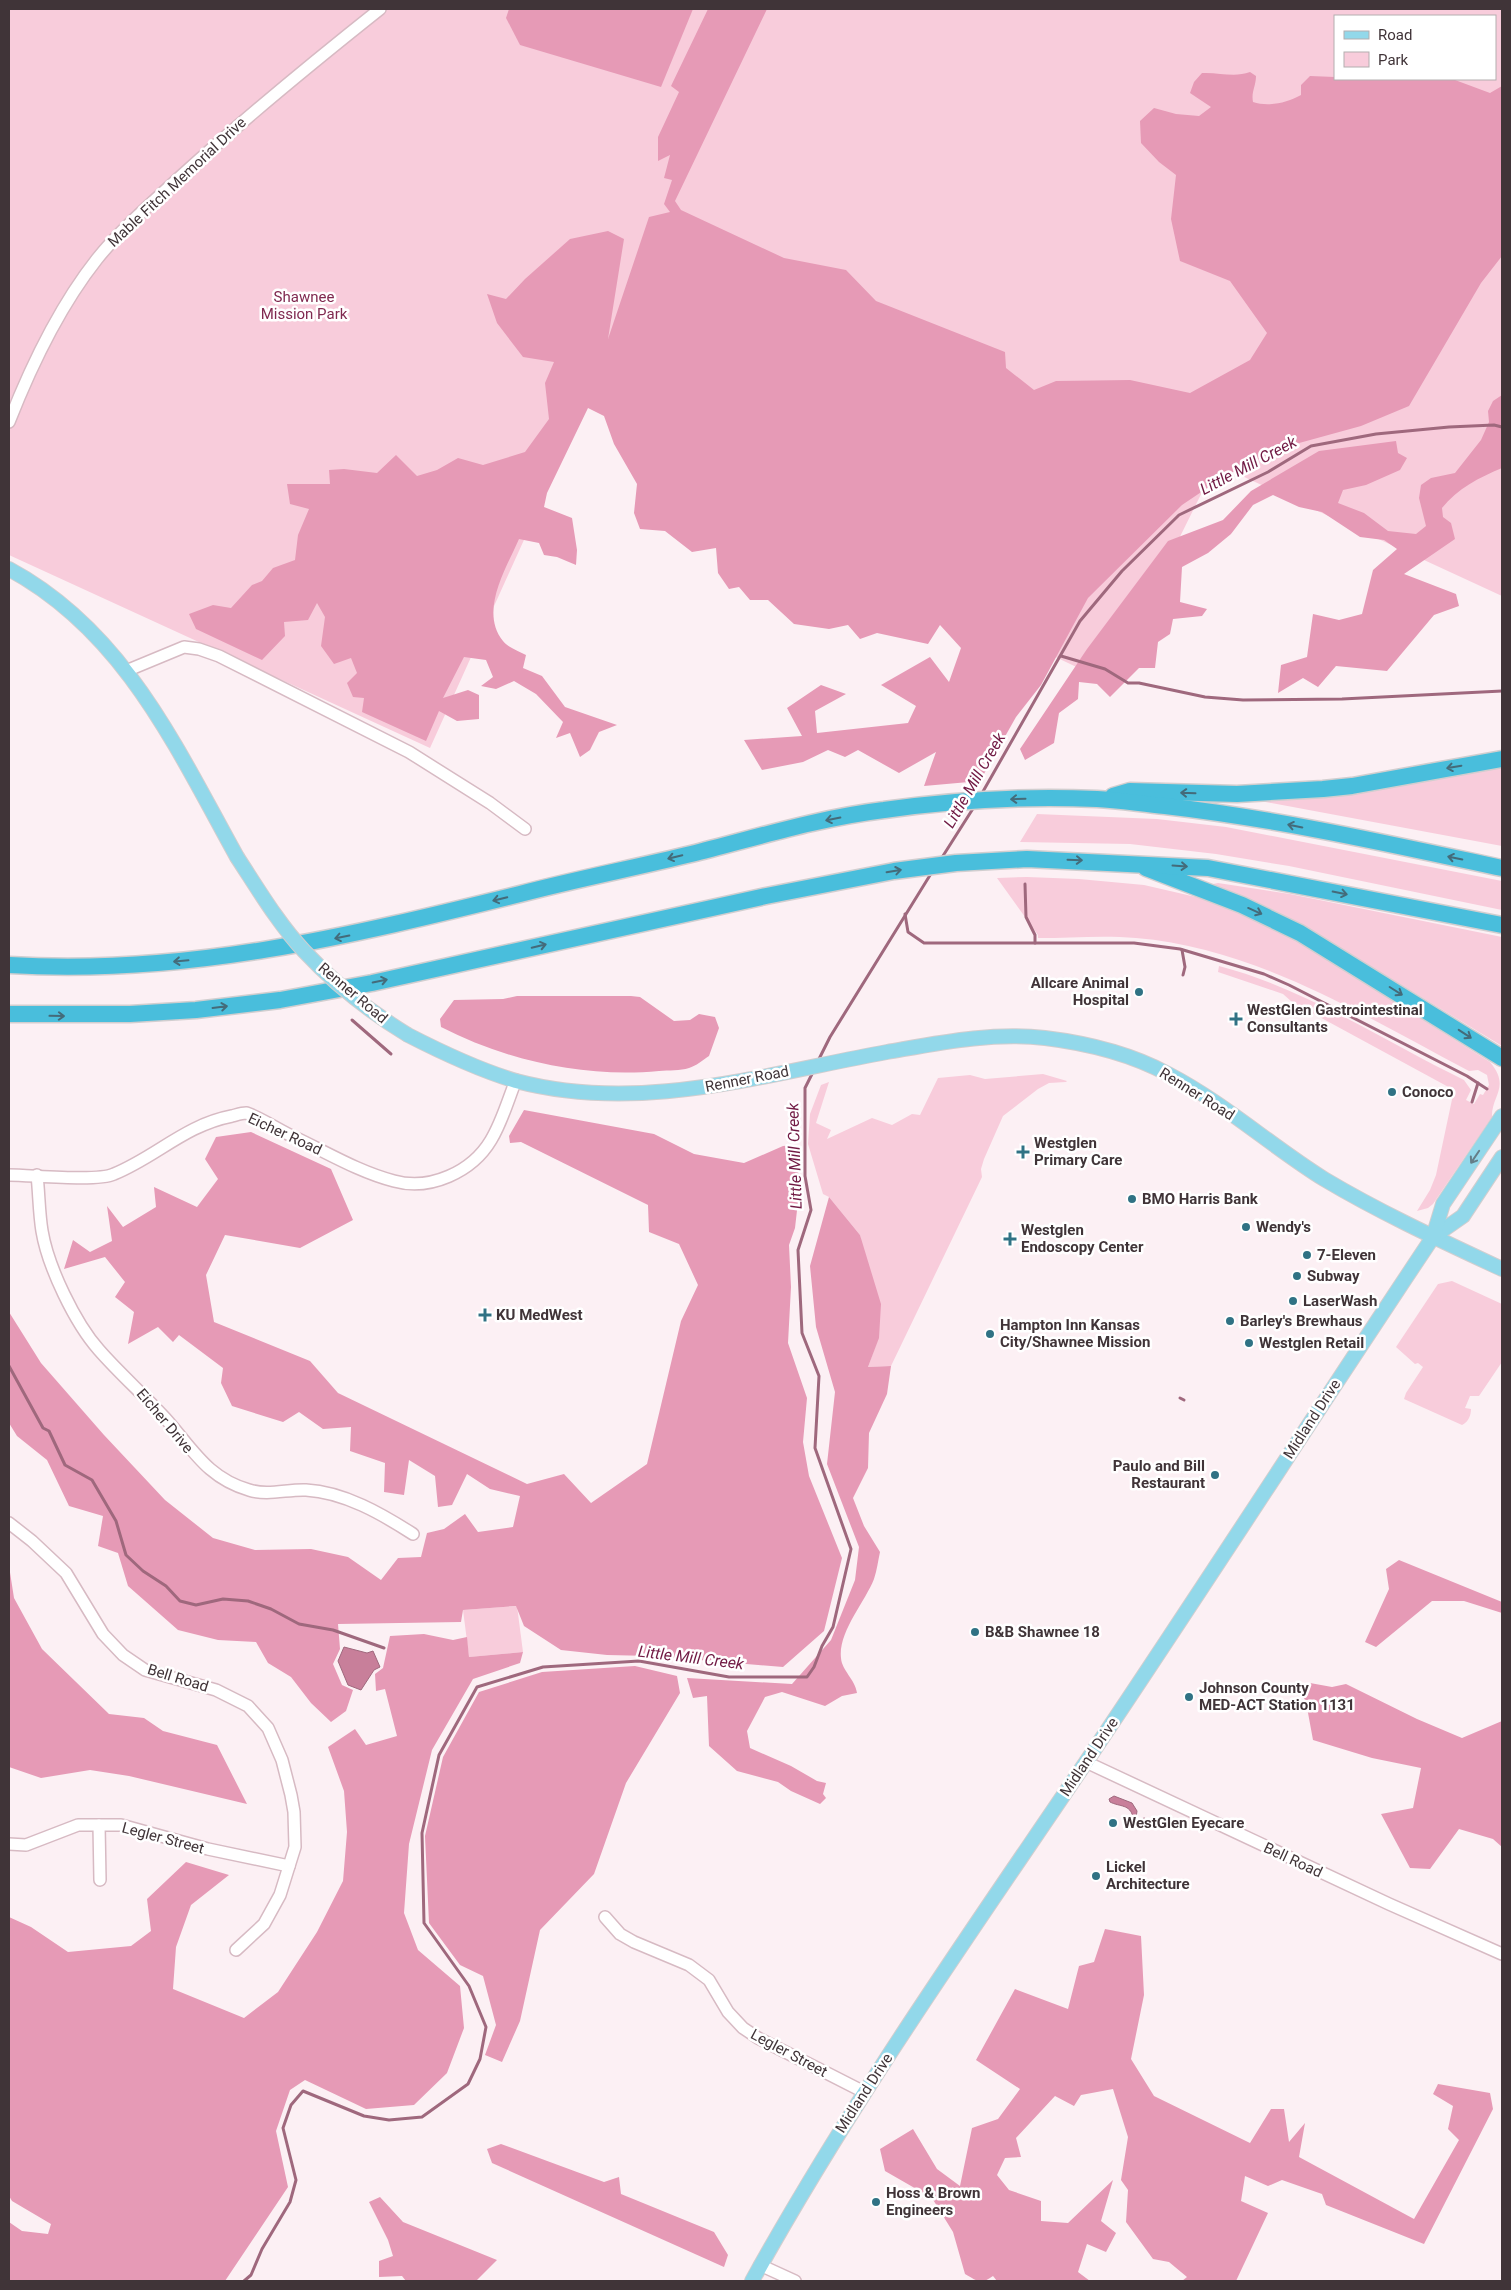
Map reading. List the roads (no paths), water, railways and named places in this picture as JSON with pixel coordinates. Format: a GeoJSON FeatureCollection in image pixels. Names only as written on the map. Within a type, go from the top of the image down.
{"type":"FeatureCollection","features":[{"type":"Feature","properties":{"kind":"highway"},"geometry":{"type":"LineString","coordinates":[[1100,799],[1130,791],[1237,794],[1323,789],[1352,786],[1502,759]]}},
{"type":"Feature","properties":{"kind":"highway"},"geometry":{"type":"LineString","coordinates":[[9,964],[77,966],[125,964],[228,956],[273,950],[407,923],[811,823],[881,810],[1007,800],[1100,799],[1222,813],[1502,868]]}},
{"type":"Feature","properties":{"kind":"highway"},"geometry":{"type":"LineString","coordinates":[[9,1014],[130,1014],[196,1010],[280,1000],[382,981],[846,880],[894,871],[956,863],[1027,859],[1208,868],[1502,924]]}},
{"type":"Feature","properties":{"kind":"highway"},"geometry":{"type":"LineString","coordinates":[[1132,863],[1242,905],[1300,933],[1502,1058]]}},
{"type":"Feature","properties":{"kind":"main road","name":"Renner Road"},"geometry":{"type":"LineString","coordinates":[[9,569],[38,587],[83,622],[126,670],[159,717],[237,857],[278,918],[303,950],[356,1000],[380,1018],[441,1053],[516,1080],[591,1092],[630,1094],[668,1092],[745,1080],[877,1054],[978,1038],[1011,1037],[1074,1042],[1130,1058],[1168,1074],[1322,1177],[1377,1210],[1502,1269]]}},
{"type":"Feature","properties":{"kind":"main road","name":"Midland Drive"},"geometry":{"type":"LineString","coordinates":[[752,2281],[800,2195],[864,2092],[1086,1762],[1433,1236],[1443,1204],[1502,1116]]}},
{"type":"Feature","properties":{"kind":"main road","name":"Midland Drive"},"geometry":{"type":"LineString","coordinates":[[1433,1236],[1462,1216],[1502,1157]]}},
{"type":"Feature","properties":{"kind":"street","name":"Mable Fitch Memorial Drive"},"geometry":{"type":"LineString","coordinates":[[9,422],[29,375],[74,292],[97,259],[114,239],[231,132],[380,9]]}},
{"type":"Feature","properties":{"kind":"street"},"geometry":{"type":"LineString","coordinates":[[126,670],[184,647],[199,649],[235,664],[382,737],[450,778],[524,829]]}},
{"type":"Feature","properties":{"kind":"street","name":"Eicher Road"},"geometry":{"type":"LineString","coordinates":[[9,1175],[90,1177],[112,1175],[177,1137],[212,1120],[247,1113],[365,1171],[394,1182],[426,1183],[455,1174],[481,1154],[496,1130],[516,1080]]}},
{"type":"Feature","properties":{"kind":"street","name":"Eicher Drive"},"geometry":{"type":"LineString","coordinates":[[37,1175],[42,1232],[55,1272],[77,1319],[98,1349],[150,1401],[198,1460],[223,1479],[251,1491],[279,1492],[304,1490],[327,1492],[376,1512],[413,1534]]}},
{"type":"Feature","properties":{"kind":"street","name":"Bell Road"},"geometry":{"type":"LineString","coordinates":[[9,1523],[66,1573],[103,1634],[123,1656],[145,1670],[181,1682],[216,1690],[248,1706],[268,1728],[282,1760],[291,1795],[294,1812],[295,1848],[280,1895],[264,1924],[236,1950]]}},
{"type":"Feature","properties":{"kind":"street","name":"Bell Road"},"geometry":{"type":"LineString","coordinates":[[1086,1762],[1389,1904],[1502,1954]]}},
{"type":"Feature","properties":{"kind":"street","name":"Legler Street"},"geometry":{"type":"LineString","coordinates":[[9,1844],[26,1845],[78,1825],[121,1825],[208,1849],[289,1866]]}},
{"type":"Feature","properties":{"kind":"street"},"geometry":{"type":"LineString","coordinates":[[99,1825],[100,1880]]}},
{"type":"Feature","properties":{"kind":"street","name":"Legler Street"},"geometry":{"type":"LineString","coordinates":[[605,1918],[620,1934],[634,1942],[689,1965],[709,1980],[728,2012],[743,2028],[758,2038],[864,2092]]}},
{"type":"Feature","properties":{"kind":"street"},"geometry":{"type":"LineString","coordinates":[[760,2265],[795,2281]]}},
{"type":"Feature","properties":{"kind":"waterway","name":"Little Mill Creek"},"geometry":{"type":"LineString","coordinates":[[981,795],[1080,621],[1122,571],[1179,515],[1268,472],[1311,446],[1376,434],[1449,427],[1494,425],[1502,427]]}},
{"type":"Feature","properties":{"kind":"waterway"},"geometry":{"type":"LineString","coordinates":[[1061,656],[1105,669],[1128,683],[1139,683],[1205,697],[1243,700],[1342,699],[1502,691]]}},
{"type":"Feature","properties":{"kind":"waterway","name":"Little Mill Creek"},"geometry":{"type":"LineString","coordinates":[[941,859],[974,807]]}},
{"type":"Feature","properties":{"kind":"waterway","name":"Little Mill Creek"},"geometry":{"type":"LineString","coordinates":[[818,1061],[830,1037],[932,872]]}},
{"type":"Feature","properties":{"kind":"waterway"},"geometry":{"type":"LineString","coordinates":[[1025,884],[1026,917],[1035,935],[1035,943]]}},
{"type":"Feature","properties":{"kind":"waterway"},"geometry":{"type":"LineString","coordinates":[[905,914],[908,932],[924,943],[1134,943],[1180,949],[1264,974],[1467,1076],[1487,1089]]}},
{"type":"Feature","properties":{"kind":"waterway"},"geometry":{"type":"LineString","coordinates":[[1182,950],[1185,967],[1183,975]]}},
{"type":"Feature","properties":{"kind":"waterway"},"geometry":{"type":"LineString","coordinates":[[352,1020],[391,1054]]}},
{"type":"Feature","properties":{"kind":"waterway","name":"Little Mill Creek"},"geometry":{"type":"LineString","coordinates":[[244,2281],[251,2275],[262,2249],[290,2202],[296,2180],[283,2128],[291,2105],[303,2091],[364,2116],[389,2120],[422,2117],[468,2084],[480,2059],[486,2027],[469,1986],[424,1923],[422,1833],[439,1755],[477,1687],[543,1667],[639,1661],[729,1677],[807,1677],[814,1667],[822,1646],[833,1627],[851,1549],[815,1448],[819,1376],[802,1333],[798,1250],[811,1210],[805,1176],[805,1088],[813,1072]]}},
{"type":"Feature","properties":{"kind":"waterway"},"geometry":{"type":"LineString","coordinates":[[1472,1102],[1478,1083]]}},
{"type":"Feature","properties":{"kind":"waterway"},"geometry":{"type":"LineString","coordinates":[[9,1366],[43,1428],[49,1431],[65,1465],[92,1480],[116,1521],[126,1555],[143,1571],[166,1586],[180,1601],[196,1605],[223,1599],[248,1601],[271,1609],[299,1624],[333,1630],[384,1648]]}},
{"type":"Feature","properties":{"kind":"waterway"},"geometry":{"type":"LineString","coordinates":[[1180,1398],[1184,1400]]}},
{"type":"Feature","properties":{"kind":"waterway"},"geometry":{"type":"LineString","coordinates":[[1141,1825],[1145,1821],[1144,1819]]}},
{"type":"Feature","properties":{"kind":"place","name":"Allcare Animal Hospital"},"geometry":{"type":"Point","coordinates":[1139,992]}},
{"type":"Feature","properties":{"kind":"place","name":"WestGlen Gastrointestinal Consultants"},"geometry":{"type":"Point","coordinates":[1236,1019]}},
{"type":"Feature","properties":{"kind":"place","name":"Conoco"},"geometry":{"type":"Point","coordinates":[1392,1092]}},
{"type":"Feature","properties":{"kind":"place","name":"Westglen Primary Care"},"geometry":{"type":"Point","coordinates":[1023,1152]}},
{"type":"Feature","properties":{"kind":"place","name":"BMO Harris Bank"},"geometry":{"type":"Point","coordinates":[1132,1199]}},
{"type":"Feature","properties":{"kind":"place","name":"Wendy's"},"geometry":{"type":"Point","coordinates":[1246,1227]}},
{"type":"Feature","properties":{"kind":"place","name":"Westglen Endoscopy Center"},"geometry":{"type":"Point","coordinates":[1010,1239]}},
{"type":"Feature","properties":{"kind":"place","name":"7-Eleven"},"geometry":{"type":"Point","coordinates":[1307,1255]}},
{"type":"Feature","properties":{"kind":"place","name":"Subway"},"geometry":{"type":"Point","coordinates":[1297,1276]}},
{"type":"Feature","properties":{"kind":"place","name":"LaserWash"},"geometry":{"type":"Point","coordinates":[1293,1301]}},
{"type":"Feature","properties":{"kind":"place","name":"KU MedWest"},"geometry":{"type":"Point","coordinates":[485,1315]}},
{"type":"Feature","properties":{"kind":"place","name":"Barley's Brewhaus"},"geometry":{"type":"Point","coordinates":[1230,1321]}},
{"type":"Feature","properties":{"kind":"place","name":"Hampton Inn Kansas City/Shawnee Mission"},"geometry":{"type":"Point","coordinates":[990,1334]}},
{"type":"Feature","properties":{"kind":"place","name":"Westglen Retail"},"geometry":{"type":"Point","coordinates":[1249,1343]}},
{"type":"Feature","properties":{"kind":"place","name":"Paulo and Bill Restaurant"},"geometry":{"type":"Point","coordinates":[1215,1475]}},
{"type":"Feature","properties":{"kind":"place","name":"B&B Shawnee 18"},"geometry":{"type":"Point","coordinates":[975,1632]}},
{"type":"Feature","properties":{"kind":"place","name":"Johnson County MED-ACT Station 1131"},"geometry":{"type":"Point","coordinates":[1189,1697]}},
{"type":"Feature","properties":{"kind":"place","name":"WestGlen Eyecare"},"geometry":{"type":"Point","coordinates":[1113,1823]}},
{"type":"Feature","properties":{"kind":"place","name":"Lickel Architecture"},"geometry":{"type":"Point","coordinates":[1096,1876]}},
{"type":"Feature","properties":{"kind":"place","name":"Hoss & Brown Engineers"},"geometry":{"type":"Point","coordinates":[876,2202]}},
{"type":"Feature","properties":{"kind":"park label","name":"Shawnee Mission Park"},"geometry":{"type":"Point","coordinates":[304,306]}}]}
